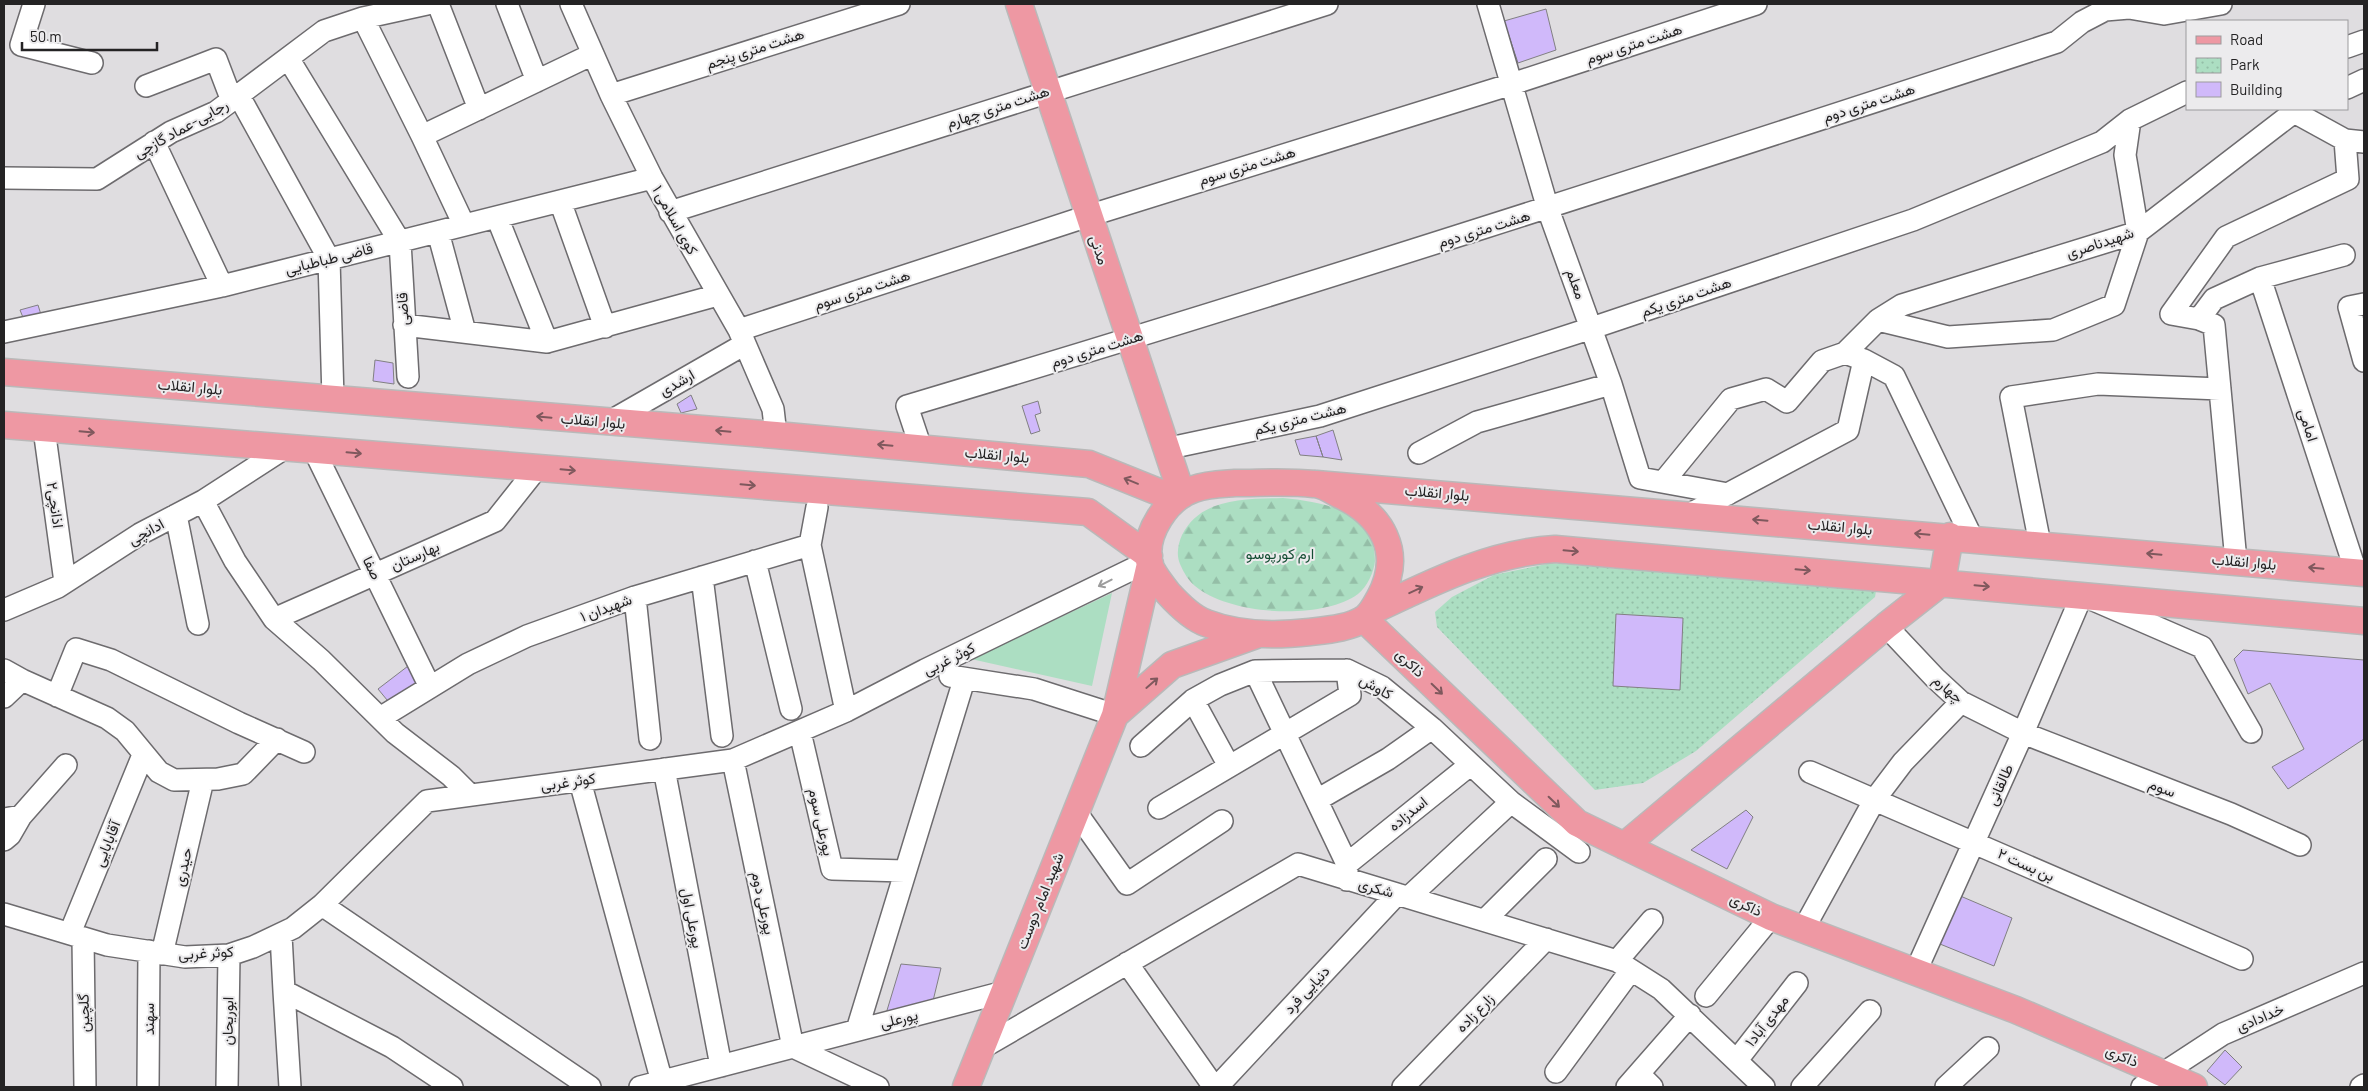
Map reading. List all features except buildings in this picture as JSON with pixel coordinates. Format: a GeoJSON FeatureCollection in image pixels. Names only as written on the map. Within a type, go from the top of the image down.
{"type":"FeatureCollection","features":[{"type":"Feature","properties":{"kind":"main road","name":"مدنی"},"geometry":{"type":"LineString","coordinates":[[1020,4],[1166,449],[1179,497]]}},
{"type":"Feature","properties":{"kind":"main road","name":"بلوار انقلاب"},"geometry":{"type":"LineString","coordinates":[[4,372],[776,435],[1089,464],[1179,497],[1193,489],[1213,484],[1316,484],[1690,514],[2360,572]]}},
{"type":"Feature","properties":{"kind":"main road"},"geometry":{"type":"LineString","coordinates":[[4,425],[1088,512],[1149,560],[1161,584],[1178,605],[1204,623],[1256,635],[1292,634],[1332,629],[1368,615],[1443,578],[1499,557],[1527,551],[1555,549],[2364,621]]}},
{"type":"Feature","properties":{"kind":"main road"},"geometry":{"type":"LineString","coordinates":[[1316,484],[1352,500],[1376,520],[1387,540],[1391,563],[1387,583],[1368,615]]}},
{"type":"Feature","properties":{"kind":"main road","name":"شهید امام دوست"},"geometry":{"type":"LineString","coordinates":[[966,1087],[1115,715],[1149,560],[1151,536],[1160,515],[1179,497]]}},
{"type":"Feature","properties":{"kind":"main road"},"geometry":{"type":"LineString","coordinates":[[1624,846],[1886,626],[1942,582],[1961,537]]}},
{"type":"Feature","properties":{"kind":"main road","name":"ذاکری"},"geometry":{"type":"LineString","coordinates":[[1368,615],[1577,823],[1770,917],[2016,1010],[2152,1080],[2194,1087]]}},
{"type":"Feature","properties":{"kind":"main road"},"geometry":{"type":"LineString","coordinates":[[1115,715],[1172,665],[1256,635]]}},
{"type":"Feature","properties":{"kind":"street"},"geometry":{"type":"LineString","coordinates":[[34,4],[21,44],[92,63]]}},
{"type":"Feature","properties":{"kind":"street","name":"رجایی-عماد گازچی"},"geometry":{"type":"LineString","coordinates":[[4,178],[97,179],[171,132],[216,112],[324,31],[363,18],[427,4]]}},
{"type":"Feature","properties":{"kind":"street"},"geometry":{"type":"LineString","coordinates":[[438,4],[479,109]]}},
{"type":"Feature","properties":{"kind":"street"},"geometry":{"type":"LineString","coordinates":[[507,4],[537,81]]}},
{"type":"Feature","properties":{"kind":"street","name":"کوی اسلامی ۱"},"geometry":{"type":"LineString","coordinates":[[571,4],[652,178],[742,337],[773,409],[776,435]]}},
{"type":"Feature","properties":{"kind":"street","name":"هشت متری پنجم"},"geometry":{"type":"LineString","coordinates":[[612,95],[899,4]]}},
{"type":"Feature","properties":{"kind":"street","name":"هشت متری چهارم"},"geometry":{"type":"LineString","coordinates":[[670,212],[1047,91],[1327,4]]}},
{"type":"Feature","properties":{"kind":"street","name":"معلم"},"geometry":{"type":"LineString","coordinates":[[1488,4],[1548,209],[1592,328],[1640,478],[1728,494]]}},
{"type":"Feature","properties":{"kind":"street","name":"هشت متری سوم"},"geometry":{"type":"LineString","coordinates":[[742,337],[1088,216],[1512,84],[1756,4]]}},
{"type":"Feature","properties":{"kind":"street","name":"هشت متری دوم"},"geometry":{"type":"LineString","coordinates":[[921,448],[907,406],[1129,340],[1548,209],[2057,42],[2082,22],[2105,10],[2129,8],[2164,14],[2221,4]]}},
{"type":"Feature","properties":{"kind":"street"},"geometry":{"type":"LineString","coordinates":[[363,18],[464,225]]}},
{"type":"Feature","properties":{"kind":"street"},"geometry":{"type":"LineString","coordinates":[[2348,47],[2364,41]]}},
{"type":"Feature","properties":{"kind":"street"},"geometry":{"type":"LineString","coordinates":[[422,136],[593,54]]}},
{"type":"Feature","properties":{"kind":"street"},"geometry":{"type":"LineString","coordinates":[[288,58],[400,242]]}},
{"type":"Feature","properties":{"kind":"street"},"geometry":{"type":"LineString","coordinates":[[146,86],[216,59],[235,98],[329,259],[333,399]]}},
{"type":"Feature","properties":{"kind":"street"},"geometry":{"type":"LineString","coordinates":[[2348,88],[2364,80]]}},
{"type":"Feature","properties":{"kind":"street","name":"هشت متری یکم"},"geometry":{"type":"LineString","coordinates":[[1166,449],[1320,416],[1592,328],[1913,220],[2102,142],[2130,120],[2186,92]]}},
{"type":"Feature","properties":{"kind":"street"},"geometry":{"type":"LineString","coordinates":[[2236,561],[2214,325],[2198,319],[2171,314],[2226,237],[2348,179],[2354,141],[2294,110]]}},
{"type":"Feature","properties":{"kind":"street","name":"شهید‌ناصری"},"geometry":{"type":"LineString","coordinates":[[1854,357],[1878,320],[1902,305],[2138,232],[2294,110]]}},
{"type":"Feature","properties":{"kind":"street"},"geometry":{"type":"LineString","coordinates":[[1878,320],[1948,337],[2053,330],[2114,305],[2138,232],[2125,155],[2130,120]]}},
{"type":"Feature","properties":{"kind":"street"},"geometry":{"type":"LineString","coordinates":[[154,142],[222,286]]}},
{"type":"Feature","properties":{"kind":"street","name":"قاضی طباطبایی"},"geometry":{"type":"LineString","coordinates":[[4,332],[222,286],[652,178]]}},
{"type":"Feature","properties":{"kind":"street"},"geometry":{"type":"LineString","coordinates":[[560,201],[605,327]]}},
{"type":"Feature","properties":{"kind":"street"},"geometry":{"type":"LineString","coordinates":[[496,217],[548,342]]}},
{"type":"Feature","properties":{"kind":"street"},"geometry":{"type":"LineString","coordinates":[[438,232],[465,332]]}},
{"type":"Feature","properties":{"kind":"street","name":"قاضی"},"geometry":{"type":"LineString","coordinates":[[400,242],[408,377]]}},
{"type":"Feature","properties":{"kind":"street"},"geometry":{"type":"LineString","coordinates":[[2198,319],[2214,299],[2260,278],[2344,255]]}},
{"type":"Feature","properties":{"kind":"street","name":"امامی"},"geometry":{"type":"LineString","coordinates":[[2260,278],[2360,572]]}},
{"type":"Feature","properties":{"kind":"street"},"geometry":{"type":"LineString","coordinates":[[404,325],[548,342],[718,296]]}},
{"type":"Feature","properties":{"kind":"street"},"geometry":{"type":"LineString","coordinates":[[2364,304],[2349,307],[2364,361]]}},
{"type":"Feature","properties":{"kind":"street","name":"ارشدی"},"geometry":{"type":"LineString","coordinates":[[609,422],[742,337]]}},
{"type":"Feature","properties":{"kind":"street"},"geometry":{"type":"LineString","coordinates":[[1690,514],[1848,430],[1854,357]]}},
{"type":"Feature","properties":{"kind":"street"},"geometry":{"type":"LineString","coordinates":[[1664,481],[1732,399],[1766,389],[1787,402],[1822,362],[1854,357],[1894,376],[1961,537]]}},
{"type":"Feature","properties":{"kind":"street"},"geometry":{"type":"LineString","coordinates":[[1418,452],[1477,422],[1611,384]]}},
{"type":"Feature","properties":{"kind":"street"},"geometry":{"type":"LineString","coordinates":[[2040,544],[2011,397],[2098,384],[2220,389]]}},
{"type":"Feature","properties":{"kind":"street","name":"اذانچی۲"},"geometry":{"type":"LineString","coordinates":[[44,428],[65,582]]}},
{"type":"Feature","properties":{"kind":"street","name":"ادانچی"},"geometry":{"type":"LineString","coordinates":[[4,610],[65,582],[140,534],[203,501],[285,448]]}},
{"type":"Feature","properties":{"kind":"street","name":"صفا"},"geometry":{"type":"LineString","coordinates":[[314,450],[430,687]]}},
{"type":"Feature","properties":{"kind":"street","name":"بهارستان"},"geometry":{"type":"LineString","coordinates":[[274,619],[495,521],[537,468]]}},
{"type":"Feature","properties":{"kind":"street"},"geometry":{"type":"LineString","coordinates":[[203,501],[235,561],[274,619],[321,660],[395,734],[451,776],[470,795]]}},
{"type":"Feature","properties":{"kind":"street"},"geometry":{"type":"LineString","coordinates":[[817,507],[810,545],[846,711]]}},
{"type":"Feature","properties":{"kind":"street"},"geometry":{"type":"LineString","coordinates":[[176,515],[198,624]]}},
{"type":"Feature","properties":{"kind":"street","name":"شهیدان ۱"},"geometry":{"type":"LineString","coordinates":[[380,718],[468,664],[527,636],[635,597],[810,545]]}},
{"type":"Feature","properties":{"kind":"street","name":"کوثر غربی"},"geometry":{"type":"LineString","coordinates":[[4,914],[107,945],[185,957],[229,955],[281,934],[322,905],[427,801],[733,760],[846,711],[1149,560]]}},
{"type":"Feature","properties":{"kind":"street"},"geometry":{"type":"LineString","coordinates":[[754,562],[791,708]]}},
{"type":"Feature","properties":{"kind":"street"},"geometry":{"type":"LineString","coordinates":[[702,578],[722,736]]}},
{"type":"Feature","properties":{"kind":"street"},"geometry":{"type":"LineString","coordinates":[[2082,595],[2202,647],[2251,732]]}},
{"type":"Feature","properties":{"kind":"street","name":"طالقانی"},"geometry":{"type":"LineString","coordinates":[[1915,973],[2023,734],[2082,595]]}},
{"type":"Feature","properties":{"kind":"street"},"geometry":{"type":"LineString","coordinates":[[635,597],[650,739]]}},
{"type":"Feature","properties":{"kind":"street","name":"چهارم"},"geometry":{"type":"LineString","coordinates":[[1886,626],[1935,678],[1961,702],[2023,734]]}},
{"type":"Feature","properties":{"kind":"street"},"geometry":{"type":"LineString","coordinates":[[57,696],[76,649],[112,660],[238,723],[304,752]]}},
{"type":"Feature","properties":{"kind":"street"},"geometry":{"type":"LineString","coordinates":[[4,670],[107,718],[125,731],[159,772],[174,780],[203,780],[243,774],[277,739]]}},
{"type":"Feature","properties":{"kind":"street"},"geometry":{"type":"LineString","coordinates":[[925,670],[964,680],[1034,689],[1115,715]]}},
{"type":"Feature","properties":{"kind":"street"},"geometry":{"type":"LineString","coordinates":[[1255,670],[1317,800],[1347,872]]}},
{"type":"Feature","properties":{"kind":"street","name":"کاوش"},"geometry":{"type":"LineString","coordinates":[[1141,746],[1193,700],[1220,685],[1255,670],[1347,670],[1382,687],[1432,728],[1511,802],[1579,852]]}},
{"type":"Feature","properties":{"kind":"street"},"geometry":{"type":"LineString","coordinates":[[1160,808],[1350,695],[1347,670]]}},
{"type":"Feature","properties":{"kind":"street"},"geometry":{"type":"LineString","coordinates":[[4,697],[22,680]]}},
{"type":"Feature","properties":{"kind":"street"},"geometry":{"type":"LineString","coordinates":[[857,1030],[964,680]]}},
{"type":"Feature","properties":{"kind":"street"},"geometry":{"type":"LineString","coordinates":[[1193,700],[1229,766]]}},
{"type":"Feature","properties":{"kind":"street"},"geometry":{"type":"LineString","coordinates":[[1803,930],[1875,799],[1903,762],[1961,702]]}},
{"type":"Feature","properties":{"kind":"street"},"geometry":{"type":"LineString","coordinates":[[1317,800],[1388,760],[1432,728]]}},
{"type":"Feature","properties":{"kind":"street","name":"پورعلی سوم"},"geometry":{"type":"LineString","coordinates":[[800,732],[832,869],[905,871]]}},
{"type":"Feature","properties":{"kind":"street","name":"سوم"},"geometry":{"type":"LineString","coordinates":[[2023,734],[2231,814],[2300,845]]}},
{"type":"Feature","properties":{"kind":"street","name":"آقابابایی"},"geometry":{"type":"LineString","coordinates":[[77,936],[143,755]]}},
{"type":"Feature","properties":{"kind":"street","name":"پورعلی دوم"},"geometry":{"type":"LineString","coordinates":[[733,760],[793,1046]]}},
{"type":"Feature","properties":{"kind":"street"},"geometry":{"type":"LineString","coordinates":[[4,840],[10,835],[13,817],[66,765]]}},
{"type":"Feature","properties":{"kind":"street","name":"اسدزاده"},"geometry":{"type":"LineString","coordinates":[[1347,872],[1470,765]]}},
{"type":"Feature","properties":{"kind":"street","name":"پورعلی اول"},"geometry":{"type":"LineString","coordinates":[[664,769],[721,1066]]}},
{"type":"Feature","properties":{"kind":"street","name":"بن بست ۲"},"geometry":{"type":"LineString","coordinates":[[1810,772],[2242,959]]}},
{"type":"Feature","properties":{"kind":"street","name":"حیدری"},"geometry":{"type":"LineString","coordinates":[[155,952],[203,780]]}},
{"type":"Feature","properties":{"kind":"street"},"geometry":{"type":"LineString","coordinates":[[580,781],[671,1079],[704,1087]]}},
{"type":"Feature","properties":{"kind":"street","name":"دنیایی فرد"},"geometry":{"type":"LineString","coordinates":[[1215,1087],[1403,896],[1511,802]]}},
{"type":"Feature","properties":{"kind":"street"},"geometry":{"type":"LineString","coordinates":[[1076,812],[1126,884],[1222,821]]}},
{"type":"Feature","properties":{"kind":"street"},"geometry":{"type":"LineString","coordinates":[[1485,920],[1546,858]]}},
{"type":"Feature","properties":{"kind":"street","name":"شکری"},"geometry":{"type":"LineString","coordinates":[[982,1048],[1298,864],[1347,872],[1403,896],[1546,939],[1624,966],[1661,989],[1764,1087]]}},
{"type":"Feature","properties":{"kind":"street"},"geometry":{"type":"LineString","coordinates":[[322,905],[590,1087]]}},
{"type":"Feature","properties":{"kind":"street"},"geometry":{"type":"LineString","coordinates":[[1706,996],[1770,917]]}},
{"type":"Feature","properties":{"kind":"street"},"geometry":{"type":"LineString","coordinates":[[1556,1072],[1652,920]]}},
{"type":"Feature","properties":{"kind":"street"},"geometry":{"type":"LineString","coordinates":[[281,934],[290,1087]]}},
{"type":"Feature","properties":{"kind":"street","name":"گلچین"},"geometry":{"type":"LineString","coordinates":[[77,936],[85,1087]]}},
{"type":"Feature","properties":{"kind":"street","name":"زارع زاده"},"geometry":{"type":"LineString","coordinates":[[1403,1087],[1546,939]]}},
{"type":"Feature","properties":{"kind":"street","name":"سهند"},"geometry":{"type":"LineString","coordinates":[[148,1087],[155,952]]}},
{"type":"Feature","properties":{"kind":"street","name":"ابوریحان"},"geometry":{"type":"LineString","coordinates":[[227,1087],[229,955]]}},
{"type":"Feature","properties":{"kind":"street"},"geometry":{"type":"LineString","coordinates":[[1127,963],[1215,1087]]}},
{"type":"Feature","properties":{"kind":"street","name":"خدادادی"},"geometry":{"type":"LineString","coordinates":[[2152,1080],[2223,1034],[2364,973]]}},
{"type":"Feature","properties":{"kind":"street","name":"مهدی آباد۱"},"geometry":{"type":"LineString","coordinates":[[1737,1060],[1797,983]]}},
{"type":"Feature","properties":{"kind":"street"},"geometry":{"type":"LineString","coordinates":[[284,991],[392,1047],[452,1087]]}},
{"type":"Feature","properties":{"kind":"street","name":"پورعلی"},"geometry":{"type":"LineString","coordinates":[[640,1087],[1004,992]]}},
{"type":"Feature","properties":{"kind":"street"},"geometry":{"type":"LineString","coordinates":[[1802,1087],[1870,1011]]}},
{"type":"Feature","properties":{"kind":"street"},"geometry":{"type":"LineString","coordinates":[[1639,1083],[1690,1015]]}},
{"type":"Feature","properties":{"kind":"street"},"geometry":{"type":"LineString","coordinates":[[793,1046],[878,1087]]}},
{"type":"Feature","properties":{"kind":"street"},"geometry":{"type":"LineString","coordinates":[[1946,1087],[1988,1048]]}},
{"type":"Feature","properties":{"kind":"green space","name":"ارم کورپوسو"},"geometry":{"type":"Polygon","coordinates":[[[1283,498],[1330,506],[1356,520],[1366,530],[1373,544],[1375,561],[1370,579],[1358,594],[1342,603],[1322,608],[1299,611],[1275,611],[1230,603],[1210,596],[1190,581],[1179,561],[1179,546],[1182,535],[1190,523],[1201,513],[1213,507],[1240,500],[1283,498]]]}},
{"type":"Feature","properties":{"kind":"green space"},"geometry":{"type":"Polygon","coordinates":[[[1551,563],[1876,591],[1875,597],[1696,751],[1643,783],[1595,790],[1437,627],[1435,612],[1452,597],[1494,575],[1551,563]]]}},
{"type":"Feature","properties":{"kind":"green space"},"geometry":{"type":"Polygon","coordinates":[[[1112,593],[1092,686],[971,659],[1112,593]]]}}]}
